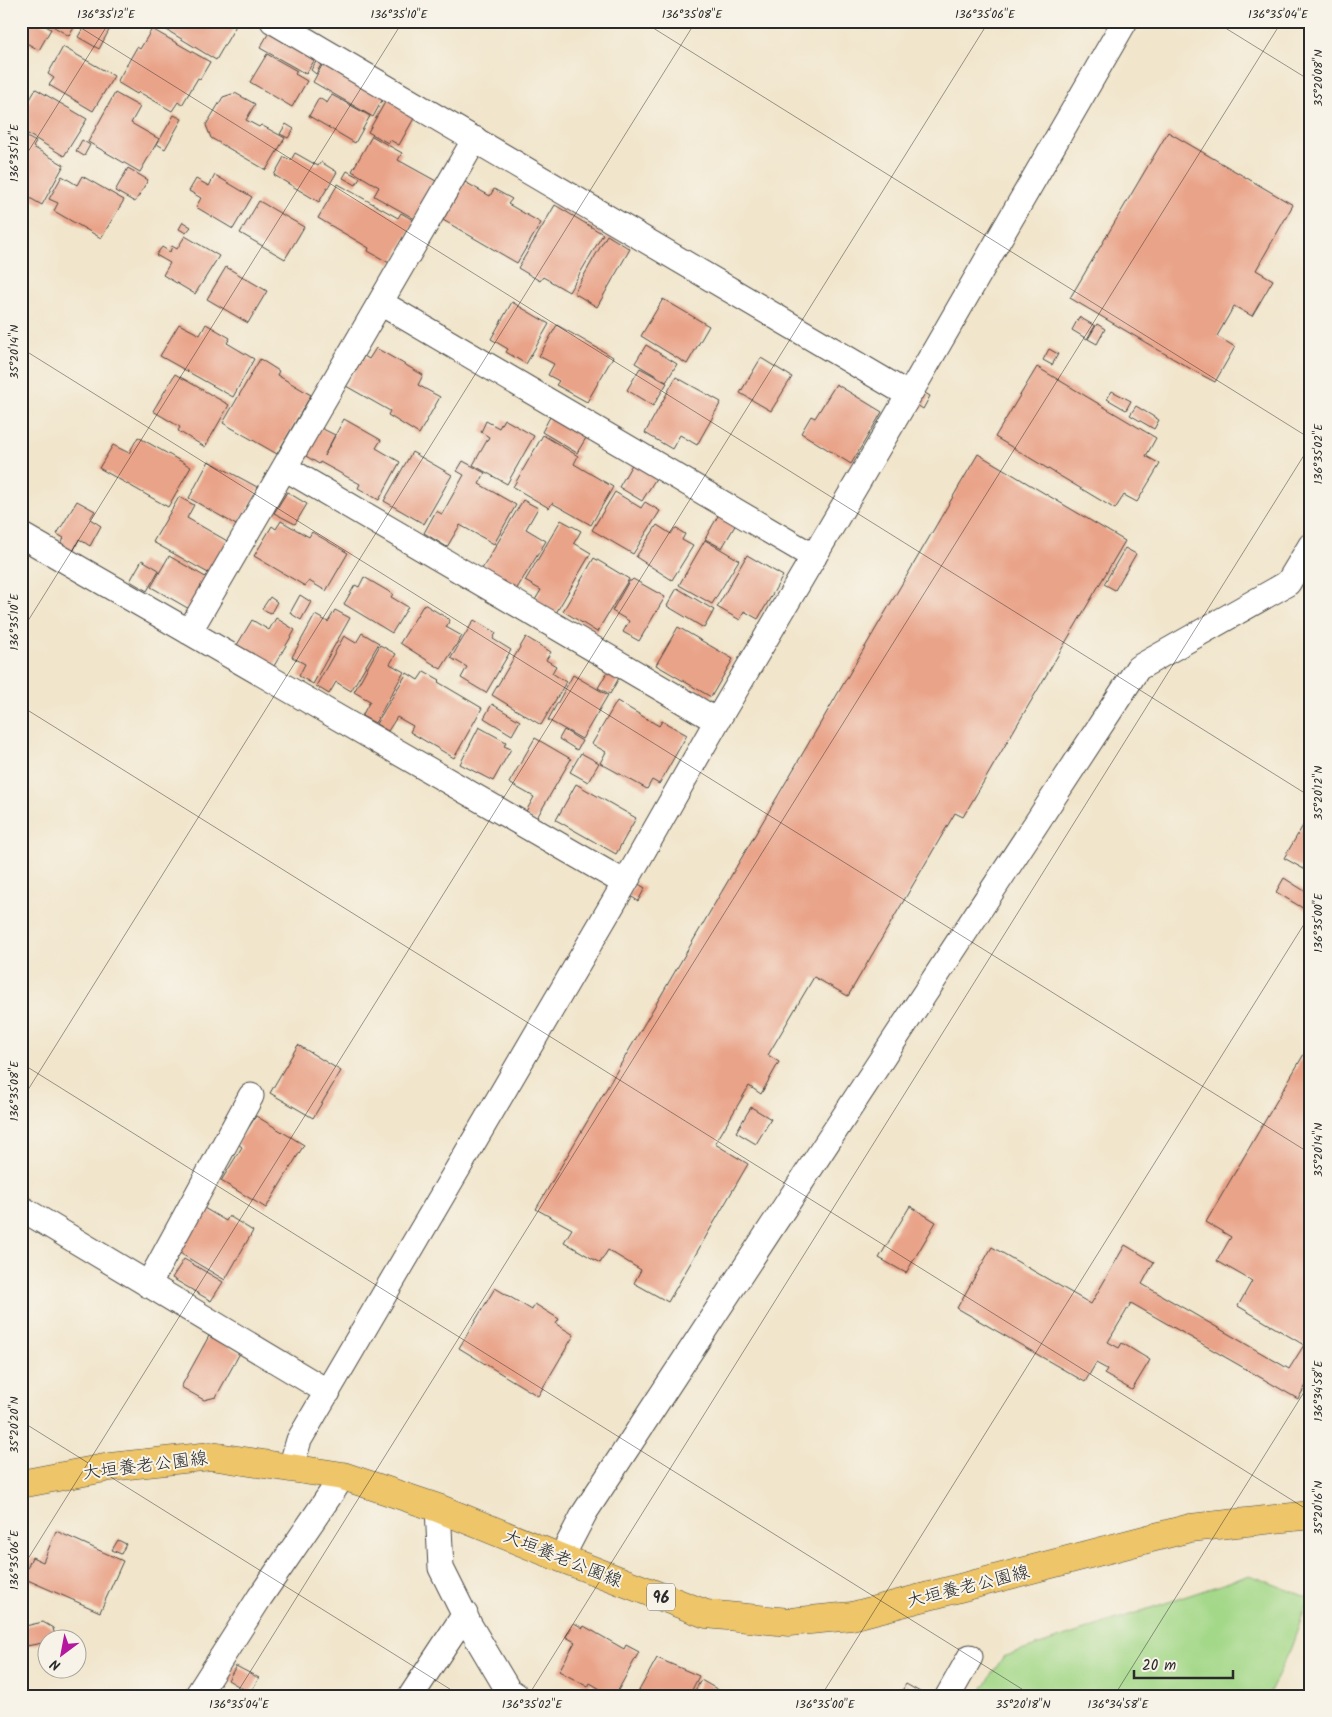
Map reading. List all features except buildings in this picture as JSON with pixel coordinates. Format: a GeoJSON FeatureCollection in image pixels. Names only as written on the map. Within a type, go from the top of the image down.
{"type":"FeatureCollection","features":[{"type":"Feature","properties":{"kind":"main road","name":"大垣養老公園線"},"geometry":{"type":"LineString","coordinates":[[21,1484],[110,1467],[211,1456],[343,1476],[438,1508],[706,1614],[789,1622],[852,1616],[1190,1528],[1311,1515]]}},
{"type":"Feature","properties":{"kind":"street"},"geometry":{"type":"LineString","coordinates":[[273,21],[909,395]]}},
{"type":"Feature","properties":{"kind":"street"},"geometry":{"type":"LineString","coordinates":[[291,1467],[299,1440],[626,883],[717,721],[1126,21]]}},
{"type":"Feature","properties":{"kind":"street"},"geometry":{"type":"LineString","coordinates":[[188,632],[475,139]]}},
{"type":"Feature","properties":{"kind":"street"},"geometry":{"type":"LineString","coordinates":[[381,303],[814,556]]}},
{"type":"Feature","properties":{"kind":"street"},"geometry":{"type":"LineString","coordinates":[[285,468],[717,721]]}},
{"type":"Feature","properties":{"kind":"street"},"geometry":{"type":"LineString","coordinates":[[21,535],[626,883]]}},
{"type":"Feature","properties":{"kind":"street"},"geometry":{"type":"LineString","coordinates":[[561,1558],[585,1512],[1138,668],[1288,582],[1311,545]]}},
{"type":"Feature","properties":{"kind":"street"},"geometry":{"type":"LineString","coordinates":[[148,1285],[252,1096]]}},
{"type":"Feature","properties":{"kind":"street"},"geometry":{"type":"LineString","coordinates":[[21,1208],[328,1392]]}},
{"type":"Feature","properties":{"kind":"street"},"geometry":{"type":"LineString","coordinates":[[197,1696],[260,1597],[343,1476]]}},
{"type":"Feature","properties":{"kind":"street"},"geometry":{"type":"LineString","coordinates":[[438,1508],[441,1568],[510,1694]]}},
{"type":"Feature","properties":{"kind":"street"},"geometry":{"type":"LineString","coordinates":[[411,1696],[465,1614]]}},
{"type":"Feature","properties":{"kind":"street"},"geometry":{"type":"LineString","coordinates":[[948,1696],[970,1657]]}},
{"type":"Feature","properties":{"kind":"green space"},"geometry":{"type":"Polygon","coordinates":[[[1250,1575],[1309,1598],[1291,1648],[1268,1696],[978,1696],[1003,1657],[1250,1575]]]}}]}
